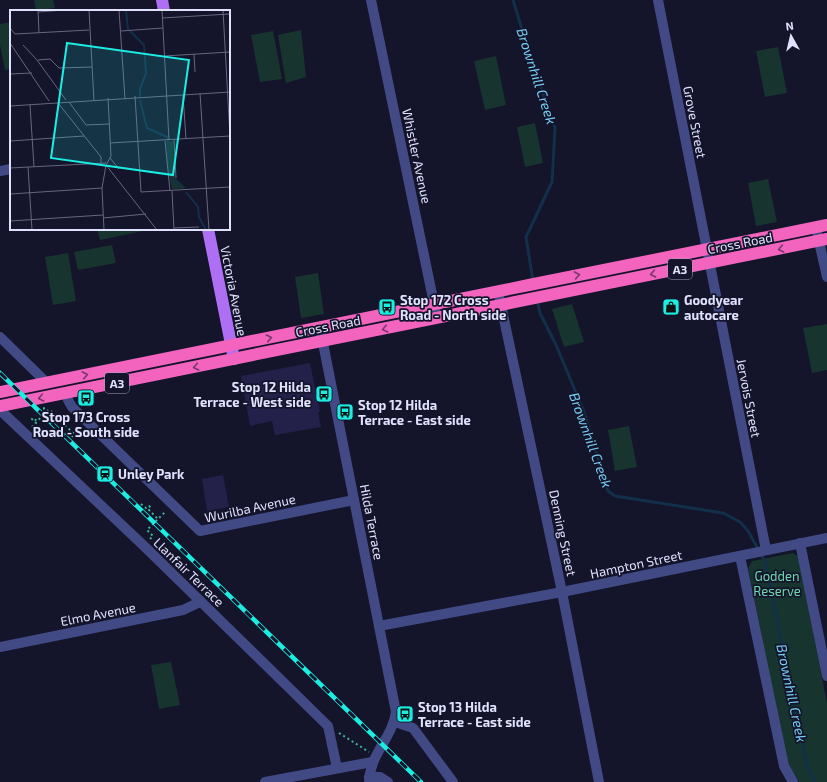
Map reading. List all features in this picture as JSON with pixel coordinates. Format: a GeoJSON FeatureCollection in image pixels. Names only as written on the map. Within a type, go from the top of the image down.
{"type":"FeatureCollection","features":[{"type":"Feature","properties":{"kind":"highway","name":"Cross Road"},"geometry":{"type":"LineString","coordinates":[[0,392],[822,226]]}},
{"type":"Feature","properties":{"kind":"highway","name":"Cross Road"},"geometry":{"type":"LineString","coordinates":[[0,406],[823,240]]}},
{"type":"Feature","properties":{"kind":"main road"},"geometry":{"type":"LineString","coordinates":[[162,0],[164,10]]}},
{"type":"Feature","properties":{"kind":"main road","name":"Victoria Avenue"},"geometry":{"type":"LineString","coordinates":[[208,230],[234,359]]}},
{"type":"Feature","properties":{"kind":"street","name":"Whistler Avenue"},"geometry":{"type":"LineString","coordinates":[[371,0],[437,318]]}},
{"type":"Feature","properties":{"kind":"street","name":"Grove Street"},"geometry":{"type":"LineString","coordinates":[[658,0],[706,250]]}},
{"type":"Feature","properties":{"kind":"street"},"geometry":{"type":"LineString","coordinates":[[0,171],[10,169]]}},
{"type":"Feature","properties":{"kind":"street"},"geometry":{"type":"LineString","coordinates":[[822,226],[827,277]]}},
{"type":"Feature","properties":{"kind":"street","name":"Jervois Street"},"geometry":{"type":"LineString","coordinates":[[706,250],[762,551]]}},
{"type":"Feature","properties":{"kind":"street","name":"Denning Street"},"geometry":{"type":"LineString","coordinates":[[498,291],[562,592],[599,782]]}},
{"type":"Feature","properties":{"kind":"street","name":"Hilda Terrace"},"geometry":{"type":"LineString","coordinates":[[320,328],[396,712],[394,722],[373,759],[369,780]]}},
{"type":"Feature","properties":{"kind":"street"},"geometry":{"type":"LineString","coordinates":[[0,337],[47,383]]}},
{"type":"Feature","properties":{"kind":"street","name":"Wurilba Avenue"},"geometry":{"type":"LineString","coordinates":[[66,393],[72,407],[200,531],[354,500]]}},
{"type":"Feature","properties":{"kind":"street","name":"Llanfair Terrace"},"geometry":{"type":"LineString","coordinates":[[0,410],[143,545],[328,726]]}},
{"type":"Feature","properties":{"kind":"street","name":"Hampton Street"},"geometry":{"type":"LineString","coordinates":[[380,626],[562,592],[827,538]]}},
{"type":"Feature","properties":{"kind":"street"},"geometry":{"type":"LineString","coordinates":[[800,543],[827,676]]}},
{"type":"Feature","properties":{"kind":"street"},"geometry":{"type":"LineString","coordinates":[[740,556],[784,766],[793,782]]}},
{"type":"Feature","properties":{"kind":"street","name":"Elmo Avenue"},"geometry":{"type":"LineString","coordinates":[[0,647],[182,610],[200,602]]}},
{"type":"Feature","properties":{"kind":"street"},"geometry":{"type":"LineString","coordinates":[[394,722],[413,728],[453,782]]}},
{"type":"Feature","properties":{"kind":"street"},"geometry":{"type":"LineString","coordinates":[[328,726],[337,768]]}},
{"type":"Feature","properties":{"kind":"street"},"geometry":{"type":"LineString","coordinates":[[265,782],[337,768],[373,759]]}},
{"type":"Feature","properties":{"kind":"street"},"geometry":{"type":"LineString","coordinates":[[369,780],[380,777],[388,782]]}},
{"type":"Feature","properties":{"kind":"path"},"geometry":{"type":"LineString","coordinates":[[25,433],[36,423],[32,419],[33,418],[37,421],[47,412],[44,408],[48,411],[50,410],[74,434],[72,437]]}},
{"type":"Feature","properties":{"kind":"path"},"geometry":{"type":"LineString","coordinates":[[141,504],[146,508],[149,506],[151,508],[148,510],[158,519]]}},
{"type":"Feature","properties":{"kind":"path"},"geometry":{"type":"LineString","coordinates":[[143,545],[153,536],[147,530],[173,505]]}},
{"type":"Feature","properties":{"kind":"path"},"geometry":{"type":"LineString","coordinates":[[328,726],[373,759]]}},
{"type":"Feature","properties":{"kind":"green space"},"geometry":{"type":"Polygon","coordinates":[[[34,0],[53,0],[55,8],[36,10],[34,0]]]}},
{"type":"Feature","properties":{"kind":"green space"},"geometry":{"type":"Polygon","coordinates":[[[10,22],[10,69],[5,70],[0,45],[0,24],[10,22]]]}},
{"type":"Feature","properties":{"kind":"green space"},"geometry":{"type":"Polygon","coordinates":[[[301,30],[306,77],[286,83],[278,35],[301,30]]]}},
{"type":"Feature","properties":{"kind":"green space"},"geometry":{"type":"Polygon","coordinates":[[[273,31],[282,79],[260,82],[251,35],[273,31]]]}},
{"type":"Feature","properties":{"kind":"green space"},"geometry":{"type":"Polygon","coordinates":[[[778,47],[787,93],[765,97],[756,51],[778,47]]]}},
{"type":"Feature","properties":{"kind":"green space"},"geometry":{"type":"Polygon","coordinates":[[[496,56],[506,105],[485,110],[474,61],[496,56]]]}},
{"type":"Feature","properties":{"kind":"green space"},"geometry":{"type":"Polygon","coordinates":[[[535,123],[543,163],[525,167],[517,127],[535,123]]]}},
{"type":"Feature","properties":{"kind":"green space"},"geometry":{"type":"Polygon","coordinates":[[[768,179],[777,222],[756,226],[748,183],[768,179]]]}},
{"type":"Feature","properties":{"kind":"green space"},"geometry":{"type":"Polygon","coordinates":[[[97,230],[143,230],[143,231],[100,240],[97,230]]]}},
{"type":"Feature","properties":{"kind":"green space"},"geometry":{"type":"Polygon","coordinates":[[[112,245],[116,263],[78,270],[74,252],[112,245]]]}},
{"type":"Feature","properties":{"kind":"green space"},"geometry":{"type":"Polygon","coordinates":[[[68,253],[76,301],[53,305],[45,257],[68,253]]]}},
{"type":"Feature","properties":{"kind":"green space"},"geometry":{"type":"Polygon","coordinates":[[[318,273],[324,314],[301,318],[295,277],[318,273]]]}},
{"type":"Feature","properties":{"kind":"green space"},"geometry":{"type":"Polygon","coordinates":[[[572,304],[584,342],[564,347],[552,309],[572,304]]]}},
{"type":"Feature","properties":{"kind":"green space"},"geometry":{"type":"Polygon","coordinates":[[[827,324],[827,370],[812,373],[803,328],[827,324]]]}},
{"type":"Feature","properties":{"kind":"green space"},"geometry":{"type":"Polygon","coordinates":[[[629,426],[637,467],[615,471],[608,430],[629,426]]]}},
{"type":"Feature","properties":{"kind":"green space","name":"Godden Reserve"},"geometry":{"type":"Polygon","coordinates":[[[793,553],[798,556],[827,703],[827,782],[799,782],[787,762],[748,568],[752,561],[793,553]]]}},
{"type":"Feature","properties":{"kind":"green space"},"geometry":{"type":"Polygon","coordinates":[[[171,662],[180,705],[159,709],[151,665],[171,662]]]}},
{"type":"Feature","properties":{"kind":"building"},"geometry":{"type":"Polygon","coordinates":[[[310,363],[320,412],[318,412],[321,427],[275,435],[272,421],[250,426],[241,376],[310,363]]]}},
{"type":"Feature","properties":{"kind":"building"},"geometry":{"type":"Polygon","coordinates":[[[223,475],[229,507],[207,511],[202,479],[223,475]]]}},
{"type":"Feature","properties":{"kind":"waterway","name":"Brownhill Creek"},"geometry":{"type":"LineString","coordinates":[[513,0],[531,59],[555,128],[552,182],[526,237],[533,281]]}},
{"type":"Feature","properties":{"kind":"waterway","name":"Brownhill Creek"},"geometry":{"type":"LineString","coordinates":[[537,300],[540,313],[556,345],[584,412],[608,491],[615,496],[723,513],[740,522],[748,531],[758,549]]}},
{"type":"Feature","properties":{"kind":"waterway","name":"Brownhill Creek"},"geometry":{"type":"LineString","coordinates":[[761,554],[765,562],[807,765],[815,782]]}},
{"type":"Feature","properties":{"kind":"railway"},"geometry":{"type":"LineString","coordinates":[[0,373],[421,782]]}},
{"type":"Feature","properties":{"kind":"place","name":"Stop 172 Cross Road - North side"},"geometry":{"type":"Point","coordinates":[387,307]}},
{"type":"Feature","properties":{"kind":"place","name":"Goodyear autocare"},"geometry":{"type":"Point","coordinates":[671,307]}},
{"type":"Feature","properties":{"kind":"place","name":"Stop 12 Hilda Terrace - West side"},"geometry":{"type":"Point","coordinates":[324,394]}},
{"type":"Feature","properties":{"kind":"place","name":"Stop 173 Cross Road - South side"},"geometry":{"type":"Point","coordinates":[86,398]}},
{"type":"Feature","properties":{"kind":"place","name":"Stop 12 Hilda Terrace - East side"},"geometry":{"type":"Point","coordinates":[345,412]}},
{"type":"Feature","properties":{"kind":"place","name":"Unley Park"},"geometry":{"type":"Point","coordinates":[105,474]}},
{"type":"Feature","properties":{"kind":"place","name":"Stop 13 Hilda Terrace - East side"},"geometry":{"type":"Point","coordinates":[405,714]}}]}
